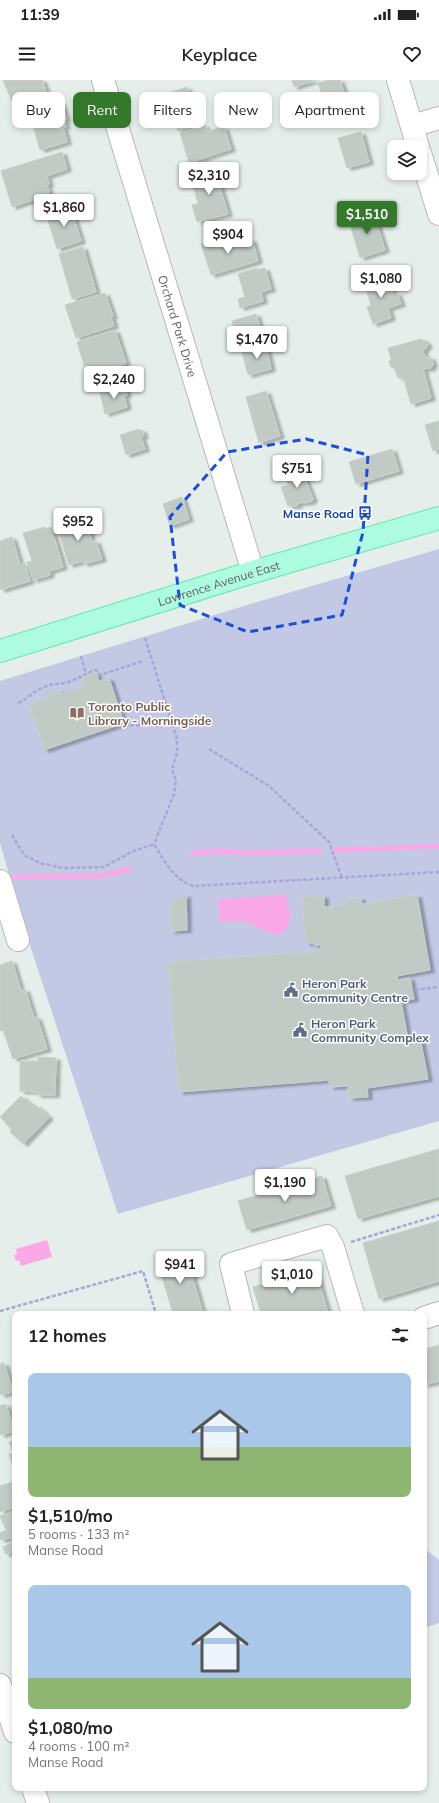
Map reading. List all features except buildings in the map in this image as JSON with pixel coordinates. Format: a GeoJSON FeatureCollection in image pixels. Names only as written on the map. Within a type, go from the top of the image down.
{"type":"FeatureCollection","features":[{"type":"Feature","properties":{"kind":"main road","name":"Lawrence Avenue East"},"geometry":{"type":"LineString","coordinates":[[0,651],[253,572],[439,518]]}},
{"type":"Feature","properties":{"kind":"street","name":"Orchard Park Drive"},"geometry":{"type":"LineString","coordinates":[[103,80],[253,572]]}},
{"type":"Feature","properties":{"kind":"street"},"geometry":{"type":"LineString","coordinates":[[398,80],[416,140]]}},
{"type":"Feature","properties":{"kind":"street"},"geometry":{"type":"LineString","coordinates":[[412,126],[439,118]]}},
{"type":"Feature","properties":{"kind":"street"},"geometry":{"type":"LineString","coordinates":[[427,175],[439,214]]}},
{"type":"Feature","properties":{"kind":"street"},"geometry":{"type":"LineString","coordinates":[[0,882],[18,940]]}},
{"type":"Feature","properties":{"kind":"street"},"geometry":{"type":"LineString","coordinates":[[242,1311],[231,1264],[327,1236],[333,1247],[352,1311]]}},
{"type":"Feature","properties":{"kind":"street"},"geometry":{"type":"LineString","coordinates":[[427,1317],[439,1313]]}},
{"type":"Feature","properties":{"kind":"street"},"geometry":{"type":"LineString","coordinates":[[0,1685],[12,1723]]}},
{"type":"Feature","properties":{"kind":"street"},"geometry":{"type":"LineString","coordinates":[[34,1791],[38,1803]]}},
{"type":"Feature","properties":{"kind":"path"},"geometry":{"type":"LineString","coordinates":[[144,638],[177,739],[177,753],[172,770],[176,781],[175,788],[154,844]]}},
{"type":"Feature","properties":{"kind":"path"},"geometry":{"type":"LineString","coordinates":[[81,656],[86,673]]}},
{"type":"Feature","properties":{"kind":"path"},"geometry":{"type":"LineString","coordinates":[[18,703],[27,699],[40,689],[54,683],[67,682],[96,670],[100,675],[142,661]]}},
{"type":"Feature","properties":{"kind":"path"},"geometry":{"type":"LineString","coordinates":[[124,725],[162,726]]}},
{"type":"Feature","properties":{"kind":"path"},"geometry":{"type":"LineString","coordinates":[[209,749],[269,786],[329,842],[342,878]]}},
{"type":"Feature","properties":{"kind":"path"},"geometry":{"type":"LineString","coordinates":[[12,835],[24,855],[40,863],[63,868],[104,867],[131,852],[154,844]]}},
{"type":"Feature","properties":{"kind":"path"},"geometry":{"type":"LineString","coordinates":[[154,844],[167,864],[186,884],[194,886],[439,872]]}},
{"type":"Feature","properties":{"kind":"path"},"geometry":{"type":"LineString","coordinates":[[415,990],[439,987]]}},
{"type":"Feature","properties":{"kind":"path"},"geometry":{"type":"LineString","coordinates":[[333,1247],[439,1215]]}},
{"type":"Feature","properties":{"kind":"path"},"geometry":{"type":"LineString","coordinates":[[0,1311],[143,1271],[155,1311]]}},
{"type":"Feature","properties":{"kind":"highlighted area"},"geometry":{"type":"Polygon","coordinates":[[[306,439],[368,455],[363,532],[342,615],[248,632],[180,605],[170,517],[227,452],[306,439]]]}},
{"type":"Feature","properties":{"kind":"shaded area"},"geometry":{"type":"Polygon","coordinates":[[[439,549],[439,1121],[118,1214],[25,930],[0,843],[0,681],[257,602],[439,549]]]}},
{"type":"Feature","properties":{"kind":"shaded area"},"geometry":{"type":"Polygon","coordinates":[[[286,895],[291,919],[284,932],[274,935],[243,921],[220,922],[218,899],[286,895]]]}},
{"type":"Feature","properties":{"kind":"shaded area"},"geometry":{"type":"Polygon","coordinates":[[[47,1240],[52,1257],[21,1266],[19,1260],[16,1261],[14,1255],[17,1254],[16,1249],[47,1240]]]}},
{"type":"Feature","properties":{"kind":"shaded area"},"geometry":{"type":"Polygon","coordinates":[[[427,1550],[439,1560],[439,1623],[427,1627],[427,1550]]]}},
{"type":"Feature","properties":{"kind":"waterway"},"geometry":{"type":"LineString","coordinates":[[336,850],[439,846]]}},
{"type":"Feature","properties":{"kind":"waterway"},"geometry":{"type":"LineString","coordinates":[[192,853],[224,851],[249,853],[320,851]]}},
{"type":"Feature","properties":{"kind":"waterway"},"geometry":{"type":"LineString","coordinates":[[11,877],[102,876],[130,869]]}},
{"type":"Feature","properties":{"kind":"place","name":"Manse Road"},"geometry":{"type":"Point","coordinates":[365,513]}},
{"type":"Feature","properties":{"kind":"place","name":"Toronto Public Library - Morningside"},"geometry":{"type":"Point","coordinates":[77,713]}},
{"type":"Feature","properties":{"kind":"place","name":"Heron Park Community Centre"},"geometry":{"type":"Point","coordinates":[291,990]}},
{"type":"Feature","properties":{"kind":"place","name":"Heron Park Community Complex"},"geometry":{"type":"Point","coordinates":[300,1030]}}]}
